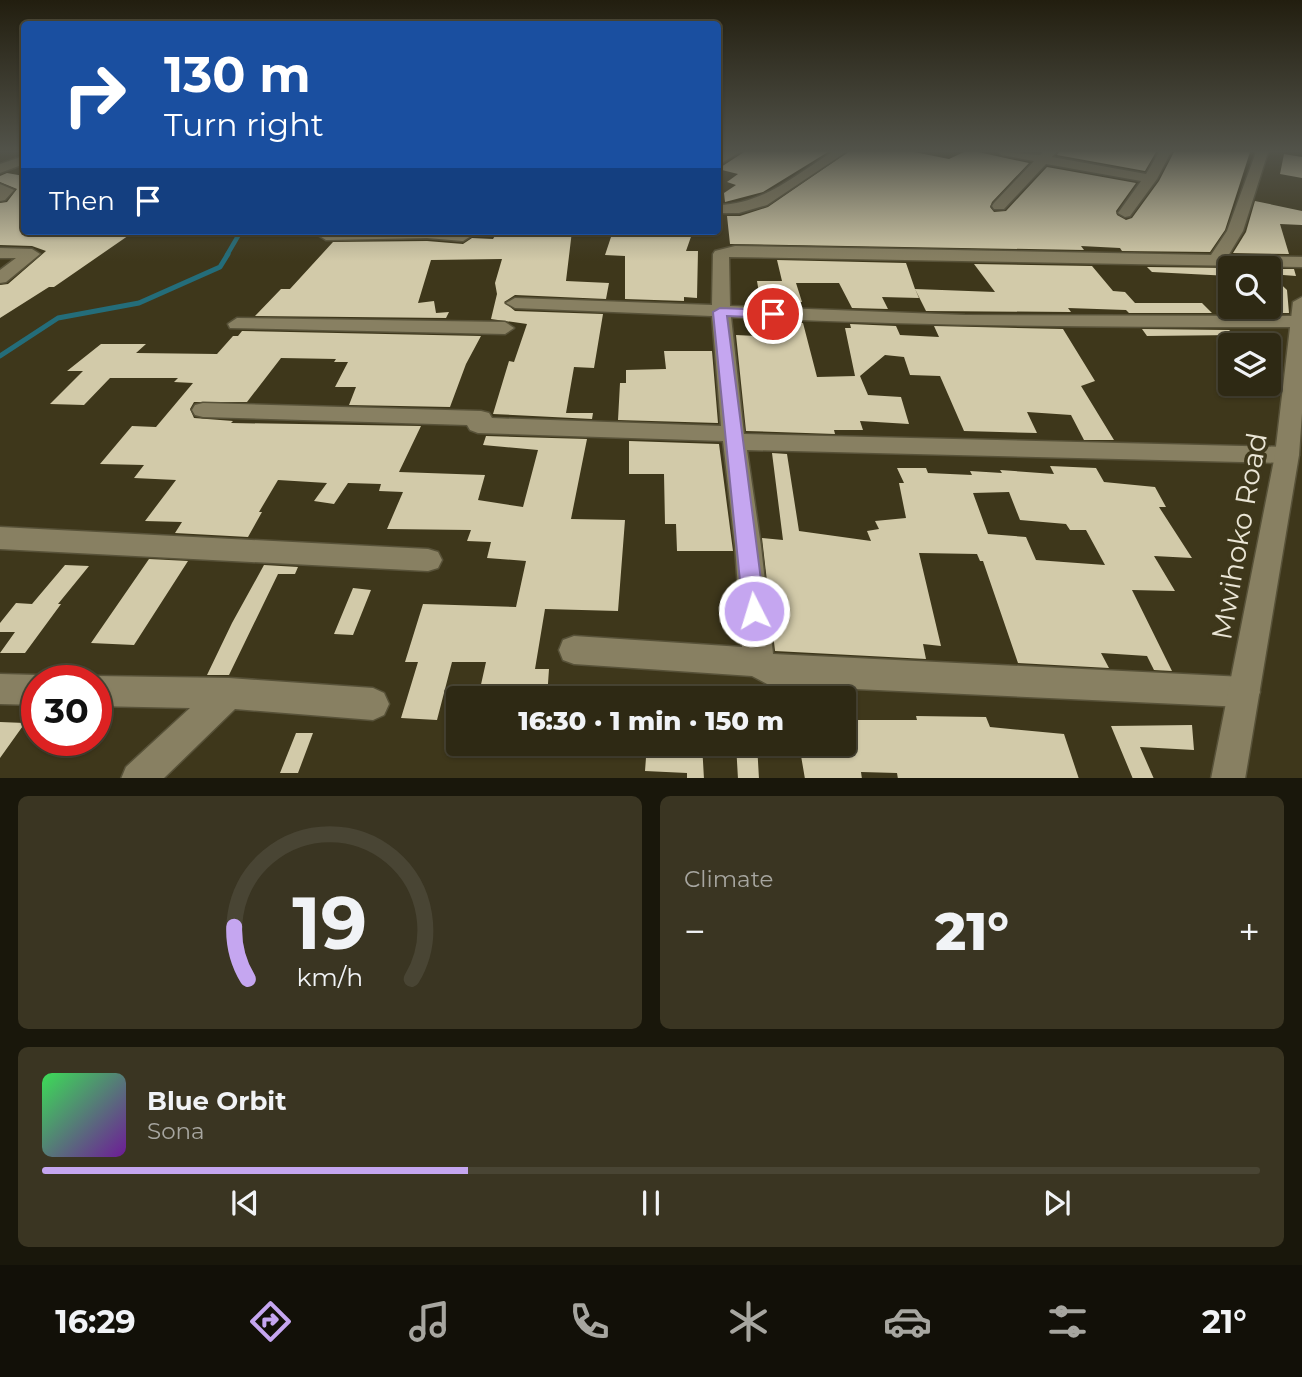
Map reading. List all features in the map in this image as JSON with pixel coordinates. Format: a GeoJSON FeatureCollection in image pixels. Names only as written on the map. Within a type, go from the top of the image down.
{"type":"FeatureCollection","features":[{"type":"Feature","properties":{"kind":"street"},"geometry":{"type":"LineString","coordinates":[[721,209],[739,209],[762,202],[783,188]]}},
{"type":"Feature","properties":{"kind":"street"},"geometry":{"type":"LineString","coordinates":[[999,206],[1015,188]]}},
{"type":"Feature","properties":{"kind":"street"},"geometry":{"type":"LineString","coordinates":[[1125,213],[1143,188]]}},
{"type":"Feature","properties":{"kind":"street"},"geometry":{"type":"LineString","coordinates":[[1216,261],[1235,231],[1250,188]]}},
{"type":"Feature","properties":{"kind":"street"},"geometry":{"type":"LineString","coordinates":[[454,235],[463,236]]}},
{"type":"Feature","properties":{"kind":"street"},"geometry":{"type":"LineString","coordinates":[[758,662],[747,533],[733,438],[720,312],[721,254],[735,251],[1302,262]]}},
{"type":"Feature","properties":{"kind":"street"},"geometry":{"type":"LineString","coordinates":[[0,253],[32,254],[0,278]]}},
{"type":"Feature","properties":{"kind":"street"},"geometry":{"type":"LineString","coordinates":[[515,303],[617,304],[720,312],[994,321],[1300,312]]}},
{"type":"Feature","properties":{"kind":"street","name":"Mwihoko Road"},"geometry":{"type":"LineString","coordinates":[[1228,778],[1287,455],[1300,312]]}},
{"type":"Feature","properties":{"kind":"street"},"geometry":{"type":"LineString","coordinates":[[237,324],[505,328]]}},
{"type":"Feature","properties":{"kind":"street"},"geometry":{"type":"LineString","coordinates":[[203,410],[479,422],[733,438],[1287,455]]}},
{"type":"Feature","properties":{"kind":"street"},"geometry":{"type":"LineString","coordinates":[[0,538],[428,560]]}},
{"type":"Feature","properties":{"kind":"street"},"geometry":{"type":"LineString","coordinates":[[574,650],[758,662],[769,670],[1244,692]]}},
{"type":"Feature","properties":{"kind":"street"},"geometry":{"type":"LineString","coordinates":[[0,689],[21,690]]}},
{"type":"Feature","properties":{"kind":"street"},"geometry":{"type":"LineString","coordinates":[[112,691],[229,693],[373,704]]}},
{"type":"Feature","properties":{"kind":"street"},"geometry":{"type":"LineString","coordinates":[[139,778],[229,693]]}},
{"type":"Feature","properties":{"kind":"building"},"geometry":{"type":"Polygon","coordinates":[[[21,188],[21,235],[129,235],[54,287],[49,287],[0,318],[0,285],[8,284],[46,251],[32,246],[0,245],[0,203],[7,202],[17,189],[21,188]]]}},
{"type":"Feature","properties":{"kind":"building"},"geometry":{"type":"Polygon","coordinates":[[[731,188],[769,188],[725,202],[724,193],[731,188]]]}},
{"type":"Feature","properties":{"kind":"building"},"geometry":{"type":"Polygon","coordinates":[[[795,188],[1005,188],[992,202],[990,207],[994,212],[1006,211],[1027,188],[1132,188],[1116,211],[1117,215],[1126,220],[1132,218],[1154,188],[1238,188],[1225,230],[1210,252],[1122,251],[1120,248],[1081,246],[1084,250],[730,244],[727,216],[740,216],[768,207],[795,188]]]}},
{"type":"Feature","properties":{"kind":"building"},"geometry":{"type":"Polygon","coordinates":[[[1255,201],[1302,211],[1302,225],[1280,224],[1289,254],[1233,253],[1246,232],[1255,201]]]}},
{"type":"Feature","properties":{"kind":"building"},"geometry":{"type":"Polygon","coordinates":[[[496,235],[572,235],[566,281],[609,283],[606,299],[515,295],[504,302],[515,311],[603,314],[594,368],[574,367],[566,413],[593,413],[592,419],[493,414],[509,361],[514,362],[527,324],[491,319],[497,294],[495,283],[502,259],[431,260],[418,303],[434,301],[436,313],[449,312],[446,318],[255,316],[281,289],[290,289],[333,242],[427,241],[463,244],[472,238],[493,239],[496,235]]]}},
{"type":"Feature","properties":{"kind":"building"},"geometry":{"type":"Polygon","coordinates":[[[612,235],[692,235],[686,251],[698,251],[697,298],[684,297],[684,301],[625,299],[625,256],[605,255],[612,235]]]}},
{"type":"Feature","properties":{"kind":"building"},"geometry":{"type":"Polygon","coordinates":[[[777,260],[906,263],[919,298],[882,297],[888,309],[852,308],[839,283],[796,283],[802,302],[799,302],[800,306],[761,305],[757,281],[782,281],[777,260]]]}},
{"type":"Feature","properties":{"kind":"building"},"geometry":{"type":"Polygon","coordinates":[[[974,264],[1092,266],[1113,291],[1125,292],[1135,303],[1202,303],[1212,313],[1129,313],[1126,310],[1068,308],[1071,312],[926,311],[915,289],[995,292],[974,264]]]}},
{"type":"Feature","properties":{"kind":"building"},"geometry":{"type":"Polygon","coordinates":[[[1147,267],[1218,268],[1218,275],[1152,272],[1147,267]]]}},
{"type":"Feature","properties":{"kind":"building"},"geometry":{"type":"Polygon","coordinates":[[[1281,269],[1294,269],[1296,276],[1281,275],[1281,269]]]}},
{"type":"Feature","properties":{"kind":"building"},"geometry":{"type":"Polygon","coordinates":[[[1281,284],[1287,290],[1289,313],[1281,313],[1281,284]]]}},
{"type":"Feature","properties":{"kind":"building"},"geometry":{"type":"Polygon","coordinates":[[[766,321],[803,323],[817,377],[855,376],[845,328],[851,328],[850,324],[896,326],[900,335],[939,337],[934,326],[1063,329],[1095,381],[1081,386],[1114,440],[1084,440],[1071,415],[1027,412],[1037,433],[964,431],[940,376],[910,375],[904,357],[885,355],[860,376],[868,395],[901,397],[909,424],[860,421],[863,430],[834,430],[835,434],[746,431],[736,335],[756,336],[755,331],[769,332],[766,321]]]}},
{"type":"Feature","properties":{"kind":"building"},"geometry":{"type":"Polygon","coordinates":[[[1142,329],[1229,330],[1233,333],[1218,333],[1218,335],[1147,336],[1142,329]]]}},
{"type":"Feature","properties":{"kind":"building"},"geometry":{"type":"Polygon","coordinates":[[[242,331],[481,336],[466,364],[450,407],[349,405],[356,387],[335,387],[348,362],[334,362],[336,359],[281,358],[247,402],[194,402],[190,409],[194,418],[233,421],[231,423],[421,426],[399,472],[485,475],[478,500],[523,507],[538,450],[483,445],[486,436],[587,439],[571,519],[625,520],[618,611],[545,609],[535,669],[549,669],[548,686],[481,686],[486,662],[452,662],[437,720],[401,718],[418,662],[405,662],[423,604],[516,607],[526,561],[487,558],[491,542],[467,541],[471,530],[387,529],[403,492],[379,491],[381,484],[348,483],[334,504],[314,501],[327,483],[278,480],[248,537],[175,533],[182,522],[145,521],[176,480],[134,478],[144,465],[100,464],[132,426],[156,427],[193,383],[174,382],[178,378],[110,378],[84,405],[50,404],[83,371],[67,371],[101,344],[146,344],[136,353],[217,354],[233,336],[238,336],[242,331]]]}},
{"type":"Feature","properties":{"kind":"building"},"geometry":{"type":"Polygon","coordinates":[[[664,351],[712,351],[718,423],[618,420],[620,383],[626,383],[626,370],[666,369],[664,351]]]}},
{"type":"Feature","properties":{"kind":"building"},"geometry":{"type":"Polygon","coordinates":[[[629,441],[719,444],[733,551],[677,551],[676,524],[665,524],[664,474],[629,474],[629,441]]]}},
{"type":"Feature","properties":{"kind":"building"},"geometry":{"type":"Polygon","coordinates":[[[772,453],[787,454],[799,531],[871,541],[867,531],[879,529],[875,521],[906,518],[899,483],[904,483],[897,468],[926,468],[928,473],[972,475],[970,471],[1002,473],[1000,470],[1054,474],[1050,466],[1096,468],[1104,482],[1155,487],[1166,507],[1159,507],[1192,558],[1154,556],[1175,591],[1132,590],[1172,671],[1154,670],[1147,656],[1101,653],[1109,668],[1018,663],[983,561],[980,561],[977,554],[919,553],[941,646],[923,644],[926,659],[775,651],[762,538],[783,540],[772,453]],[[1009,492],[973,493],[988,534],[1026,537],[1036,560],[1105,565],[1086,530],[1070,530],[1066,524],[1020,520],[1009,492]]]}},
{"type":"Feature","properties":{"kind":"building"},"geometry":{"type":"Polygon","coordinates":[[[149,559],[188,561],[134,645],[91,643],[149,559]]]}},
{"type":"Feature","properties":{"kind":"building"},"geometry":{"type":"Polygon","coordinates":[[[65,565],[89,566],[58,604],[61,604],[25,653],[0,653],[15,632],[0,632],[0,623],[16,603],[32,604],[65,565]]]}},
{"type":"Feature","properties":{"kind":"building"},"geometry":{"type":"Polygon","coordinates":[[[264,565],[298,567],[295,574],[278,574],[229,675],[207,675],[232,623],[264,565]]]}},
{"type":"Feature","properties":{"kind":"building"},"geometry":{"type":"Polygon","coordinates":[[[353,588],[371,590],[353,635],[334,634],[353,588]]]}},
{"type":"Feature","properties":{"kind":"building"},"geometry":{"type":"Polygon","coordinates":[[[916,716],[986,717],[990,727],[1064,734],[1079,778],[898,778],[897,773],[861,772],[862,778],[805,778],[801,756],[856,756],[856,720],[917,720],[916,716]]]}},
{"type":"Feature","properties":{"kind":"building"},"geometry":{"type":"Polygon","coordinates":[[[0,722],[21,723],[21,729],[0,758],[0,722]]]}},
{"type":"Feature","properties":{"kind":"building"},"geometry":{"type":"Polygon","coordinates":[[[1192,725],[1194,750],[1140,747],[1154,778],[1133,778],[1111,726],[1192,725]]]}},
{"type":"Feature","properties":{"kind":"building"},"geometry":{"type":"Polygon","coordinates":[[[296,733],[313,733],[298,773],[280,773],[296,733]]]}},
{"type":"Feature","properties":{"kind":"building"},"geometry":{"type":"Polygon","coordinates":[[[646,756],[703,756],[704,778],[687,778],[687,773],[645,771],[646,756]]]}},
{"type":"Feature","properties":{"kind":"building"},"geometry":{"type":"Polygon","coordinates":[[[737,756],[758,756],[759,778],[738,778],[737,756]]]}},
{"type":"Feature","properties":{"kind":"waterway"},"geometry":{"type":"LineString","coordinates":[[227,255],[239,235]]}},
{"type":"Feature","properties":{"kind":"waterway"},"geometry":{"type":"LineString","coordinates":[[0,356],[58,318],[139,303],[220,267],[228,254]]}},
{"type":"Feature","properties":{"kind":"route"},"geometry":{"type":"LineString","coordinates":[[754,611],[720,312],[773,314]]}}]}
